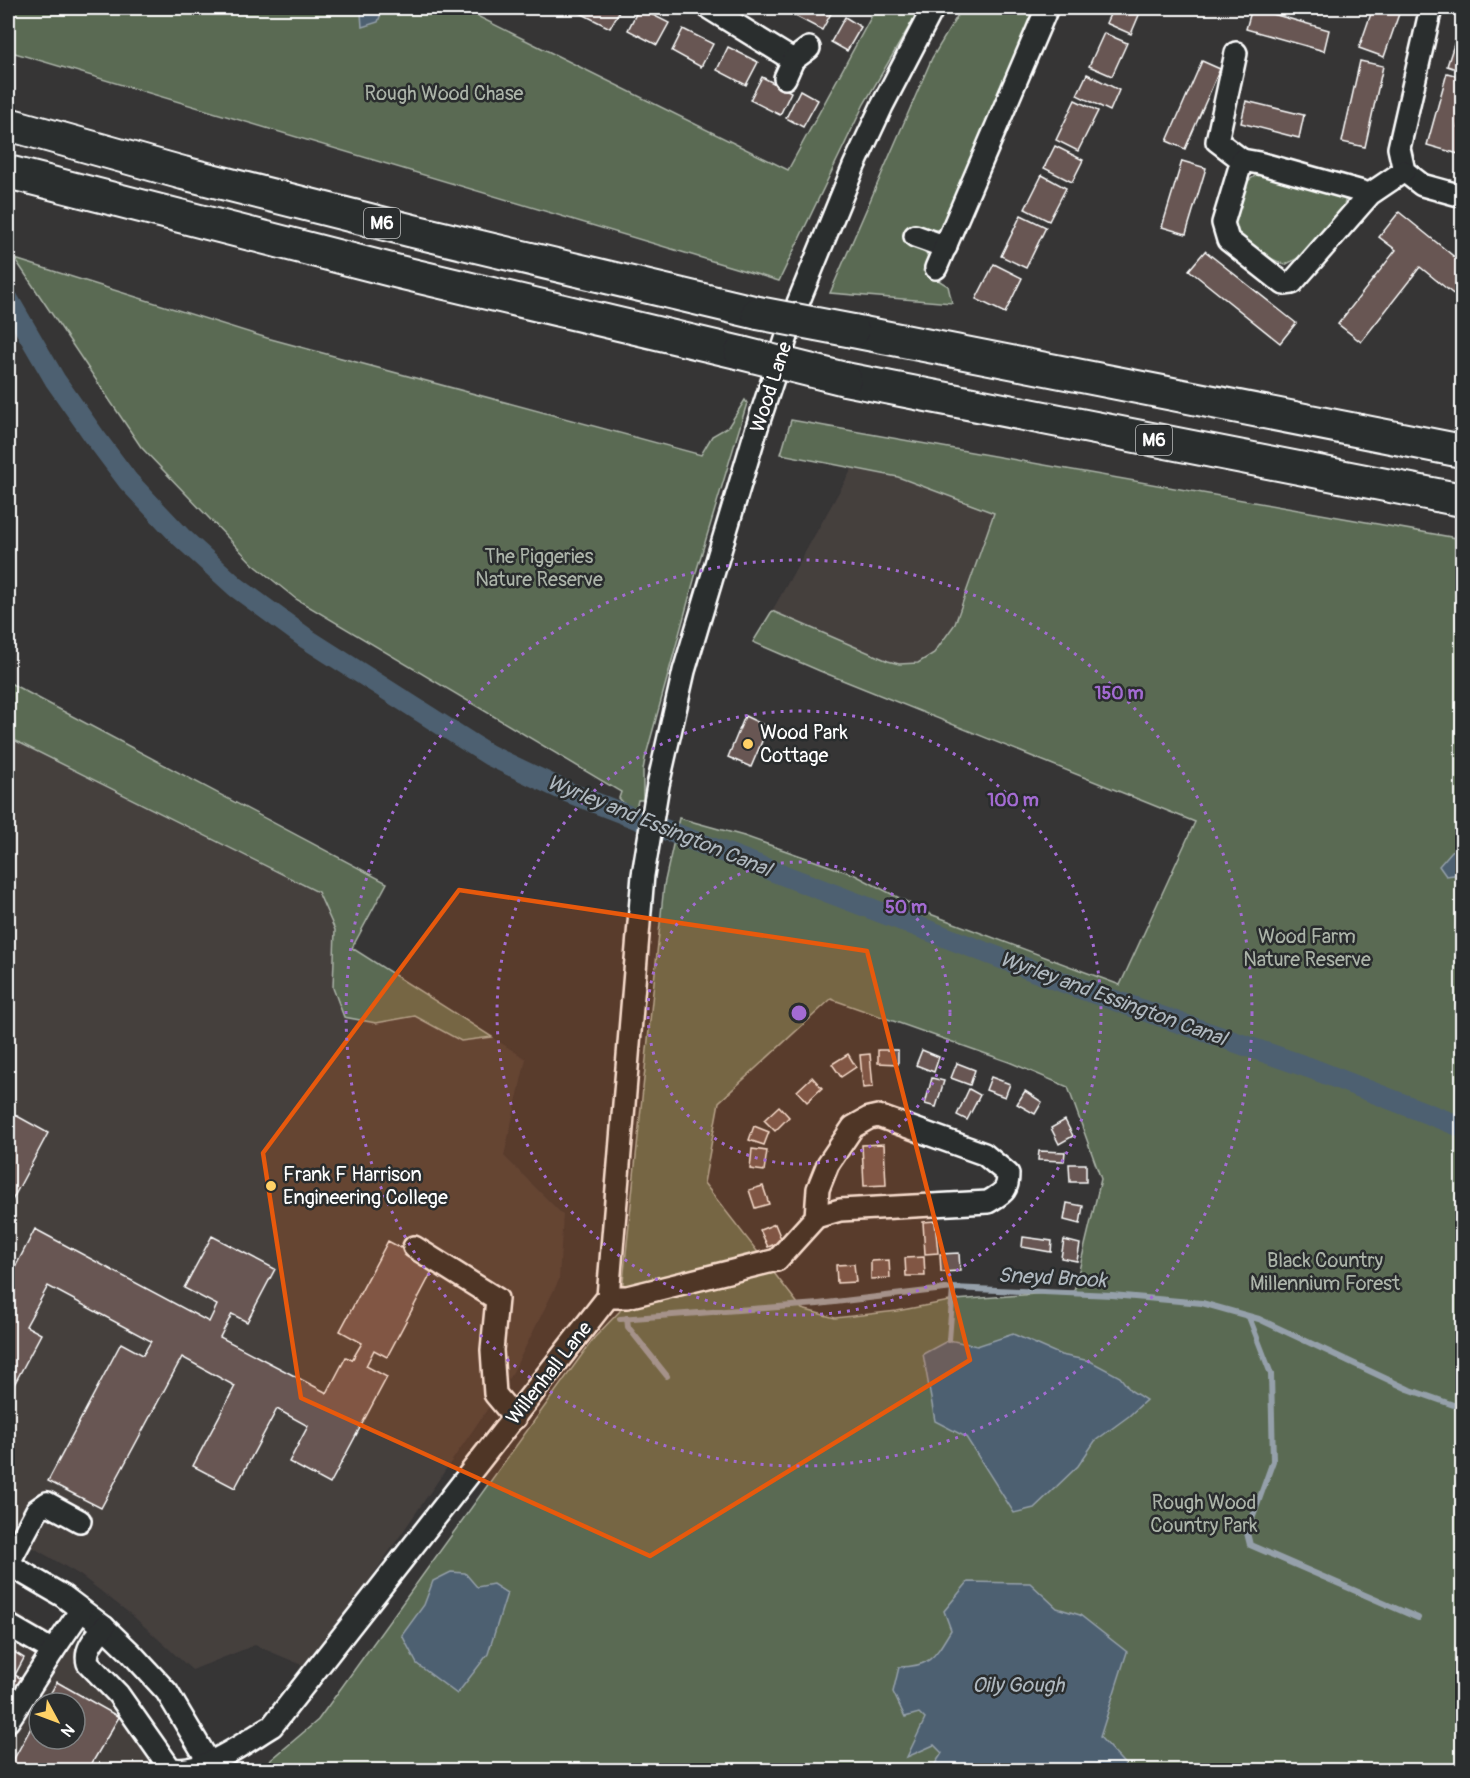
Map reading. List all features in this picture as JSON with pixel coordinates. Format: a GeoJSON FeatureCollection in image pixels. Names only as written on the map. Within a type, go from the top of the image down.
{"type":"FeatureCollection","features":[{"type":"Feature","properties":{"kind":"highway","name":"M6"},"geometry":{"type":"LineString","coordinates":[[8,124],[183,173],[424,234],[758,313],[1462,451]]}},
{"type":"Feature","properties":{"kind":"highway","name":"M6"},"geometry":{"type":"LineString","coordinates":[[14,174],[388,269],[845,379],[1462,500]]}},
{"type":"Feature","properties":{"kind":"street"},"geometry":{"type":"LineString","coordinates":[[709,8],[796,62]]}},
{"type":"Feature","properties":{"kind":"street","name":"Wood Lane"},"geometry":{"type":"LineString","coordinates":[[608,1297],[641,899],[658,785],[684,671],[758,424],[798,303],[877,116],[933,8]]}},
{"type":"Feature","properties":{"kind":"street"},"geometry":{"type":"LineString","coordinates":[[936,268],[1047,8]]}},
{"type":"Feature","properties":{"kind":"street"},"geometry":{"type":"LineString","coordinates":[[1431,8],[1400,148],[1404,171],[1422,185],[1462,196]]}},
{"type":"Feature","properties":{"kind":"street"},"geometry":{"type":"LineString","coordinates":[[1236,53],[1217,141],[1242,160],[1371,194]]}},
{"type":"Feature","properties":{"kind":"street"},"geometry":{"type":"LineString","coordinates":[[1242,160],[1223,223],[1228,240],[1284,284],[1292,283],[1371,194],[1404,171]]}},
{"type":"Feature","properties":{"kind":"street"},"geometry":{"type":"LineString","coordinates":[[915,237],[946,247]]}},
{"type":"Feature","properties":{"kind":"street"},"geometry":{"type":"LineString","coordinates":[[608,1297],[627,1297],[777,1260],[816,1217],[840,1210],[988,1202],[1004,1192],[1008,1185],[1008,1174],[984,1154],[878,1116],[869,1118],[853,1127],[828,1164],[818,1189],[816,1217]]}},
{"type":"Feature","properties":{"kind":"street"},"geometry":{"type":"LineString","coordinates":[[414,1247],[497,1299],[492,1350],[495,1394],[515,1418]]}},
{"type":"Feature","properties":{"kind":"street","name":"Willenhall Lane"},"geometry":{"type":"LineString","coordinates":[[211,1767],[272,1726],[608,1297]]}},
{"type":"Feature","properties":{"kind":"street"},"geometry":{"type":"LineString","coordinates":[[80,1521],[47,1503],[37,1510],[8,1564],[63,1596],[104,1627],[167,1692],[211,1767],[176,1770],[166,1764],[118,1694],[88,1663],[88,1650],[104,1627]]}},
{"type":"Feature","properties":{"kind":"street"},"geometry":{"type":"LineString","coordinates":[[8,1721],[81,1610]]}},
{"type":"Feature","properties":{"kind":"street"},"geometry":{"type":"LineString","coordinates":[[8,1625],[53,1651]]}},
{"type":"Feature","properties":{"kind":"highlighted area"},"geometry":{"type":"Polygon","coordinates":[[[459,890],[867,951],[970,1360],[650,1556],[301,1398],[263,1153],[459,890]]]}},
{"type":"Feature","properties":{"kind":"shaded area"},"geometry":{"type":"Polygon","coordinates":[[[853,467],[898,477],[994,513],[955,624],[934,653],[918,663],[899,664],[888,661],[772,611],[853,467]]]}},
{"type":"Feature","properties":{"kind":"shaded area","name":"Frank F Harrison Engineering College"},"geometry":{"type":"Polygon","coordinates":[[[8,682],[387,883],[352,948],[526,1059],[504,1156],[563,1215],[559,1280],[513,1372],[309,1668],[255,1645],[192,1670],[133,1616],[80,1575],[8,1533],[8,682]]]}},
{"type":"Feature","properties":{"kind":"shaded area"},"geometry":{"type":"Polygon","coordinates":[[[8,1607],[91,1659],[184,1770],[8,1770],[8,1607]]]}},
{"type":"Feature","properties":{"kind":"green space","name":"Rough Wood Chase"},"geometry":{"type":"Polygon","coordinates":[[[8,8],[461,8],[788,170],[876,8],[920,8],[864,104],[779,281],[8,51],[8,8]]]}},
{"type":"Feature","properties":{"kind":"green space"},"geometry":{"type":"Polygon","coordinates":[[[962,8],[1035,8],[944,227],[911,240],[928,256],[923,271],[948,286],[952,303],[830,293],[932,58],[962,8]]]}},
{"type":"Feature","properties":{"kind":"green space"},"geometry":{"type":"Polygon","coordinates":[[[1259,173],[1347,194],[1344,205],[1309,252],[1285,265],[1253,250],[1233,229],[1245,183],[1259,173]]]}},
{"type":"Feature","properties":{"kind":"green space","name":"The Piggeries Nature Reserve"},"geometry":{"type":"Polygon","coordinates":[[[15,259],[267,338],[701,455],[712,436],[728,427],[745,400],[747,403],[697,569],[645,759],[643,800],[638,800],[635,814],[619,798],[621,792],[296,599],[253,564],[141,447],[15,259]]]}},
{"type":"Feature","properties":{"kind":"green space","name":"Rough Wood Country Park"},"geometry":{"type":"Polygon","coordinates":[[[791,420],[1462,539],[1462,1770],[259,1770],[318,1720],[594,1338],[620,1311],[664,885],[679,818],[744,836],[855,875],[930,914],[1120,985],[1195,822],[753,642],[772,611],[888,661],[899,664],[918,663],[934,653],[955,624],[994,513],[898,477],[781,454],[791,420]],[[831,999],[719,1102],[704,1183],[802,1309],[835,1318],[897,1311],[955,1300],[1074,1291],[1101,1179],[1068,1087],[1009,1062],[831,999]]]}},
{"type":"Feature","properties":{"kind":"green space"},"geometry":{"type":"Polygon","coordinates":[[[8,682],[387,883],[352,948],[492,1037],[461,1041],[415,1016],[376,1023],[344,1017],[333,988],[335,930],[318,892],[8,737],[8,682]]]}},
{"type":"Feature","properties":{"kind":"water"},"geometry":{"type":"Polygon","coordinates":[[[362,8],[383,8],[378,22],[362,27],[362,8]]]}},
{"type":"Feature","properties":{"kind":"water"},"geometry":{"type":"Polygon","coordinates":[[[1462,845],[1462,874],[1446,876],[1439,866],[1452,851],[1462,845]]]}},
{"type":"Feature","properties":{"kind":"water"},"geometry":{"type":"Polygon","coordinates":[[[1013,1334],[1061,1355],[1090,1361],[1120,1377],[1130,1390],[1146,1400],[1129,1416],[1095,1441],[1078,1466],[1034,1508],[1014,1513],[966,1437],[935,1421],[923,1354],[949,1340],[977,1346],[1013,1334]]]}},
{"type":"Feature","properties":{"kind":"water"},"geometry":{"type":"Polygon","coordinates":[[[451,1572],[465,1573],[477,1587],[493,1584],[507,1593],[488,1654],[457,1694],[417,1664],[402,1635],[424,1605],[433,1581],[451,1572]]]}},
{"type":"Feature","properties":{"kind":"water","name":"Oily Gough"},"geometry":{"type":"Polygon","coordinates":[[[968,1582],[1030,1583],[1057,1608],[1080,1615],[1127,1652],[1100,1737],[1130,1770],[931,1770],[942,1753],[934,1745],[907,1757],[925,1719],[919,1713],[905,1717],[893,1692],[899,1667],[918,1665],[936,1653],[951,1630],[944,1611],[968,1582]]]}},
{"type":"Feature","properties":{"kind":"building"},"geometry":{"type":"Polygon","coordinates":[[[554,8],[569,8],[566,13],[554,8]]]}},
{"type":"Feature","properties":{"kind":"building"},"geometry":{"type":"Polygon","coordinates":[[[583,8],[621,8],[610,28],[580,13],[583,8]]]}},
{"type":"Feature","properties":{"kind":"building"},"geometry":{"type":"Polygon","coordinates":[[[639,8],[669,23],[657,45],[628,30],[639,8]]]}},
{"type":"Feature","properties":{"kind":"building"},"geometry":{"type":"Polygon","coordinates":[[[796,8],[834,8],[822,30],[793,15],[796,8]]]}},
{"type":"Feature","properties":{"kind":"building"},"geometry":{"type":"Polygon","coordinates":[[[1113,8],[1142,8],[1131,34],[1106,23],[1113,8]]]}},
{"type":"Feature","properties":{"kind":"building"},"geometry":{"type":"Polygon","coordinates":[[[1252,8],[1329,30],[1324,51],[1246,29],[1252,8]]]}},
{"type":"Feature","properties":{"kind":"building"},"geometry":{"type":"Polygon","coordinates":[[[1373,8],[1401,8],[1384,57],[1359,48],[1373,8]]]}},
{"type":"Feature","properties":{"kind":"building"},"geometry":{"type":"Polygon","coordinates":[[[845,17],[861,27],[847,51],[831,42],[845,17]]]}},
{"type":"Feature","properties":{"kind":"building"},"geometry":{"type":"Polygon","coordinates":[[[1462,23],[1462,71],[1447,66],[1462,23]]]}},
{"type":"Feature","properties":{"kind":"building"},"geometry":{"type":"Polygon","coordinates":[[[683,29],[713,44],[701,67],[672,51],[683,29]]]}},
{"type":"Feature","properties":{"kind":"building"},"geometry":{"type":"Polygon","coordinates":[[[1104,33],[1127,43],[1112,76],[1089,66],[1104,33]]]}},
{"type":"Feature","properties":{"kind":"building"},"geometry":{"type":"Polygon","coordinates":[[[728,47],[758,62],[746,85],[717,70],[728,47]]]}},
{"type":"Feature","properties":{"kind":"building"},"geometry":{"type":"Polygon","coordinates":[[[1202,61],[1220,69],[1185,149],[1167,141],[1202,61]]]}},
{"type":"Feature","properties":{"kind":"building"},"geometry":{"type":"Polygon","coordinates":[[[1360,61],[1383,66],[1365,147],[1342,142],[1360,61]]]}},
{"type":"Feature","properties":{"kind":"building"},"geometry":{"type":"Polygon","coordinates":[[[1447,73],[1462,77],[1462,110],[1458,127],[1462,128],[1462,155],[1427,145],[1447,73]]]}},
{"type":"Feature","properties":{"kind":"building"},"geometry":{"type":"Polygon","coordinates":[[[1087,74],[1119,90],[1110,111],[1077,95],[1087,74]]]}},
{"type":"Feature","properties":{"kind":"building"},"geometry":{"type":"Polygon","coordinates":[[[762,77],[791,92],[780,115],[750,100],[762,77]]]}},
{"type":"Feature","properties":{"kind":"building"},"geometry":{"type":"Polygon","coordinates":[[[800,90],[818,100],[803,127],[786,118],[800,90]]]}},
{"type":"Feature","properties":{"kind":"building"},"geometry":{"type":"Polygon","coordinates":[[[1075,100],[1098,111],[1078,151],[1056,140],[1075,100]]]}},
{"type":"Feature","properties":{"kind":"building"},"geometry":{"type":"Polygon","coordinates":[[[1246,101],[1304,115],[1299,138],[1241,123],[1246,101]]]}},
{"type":"Feature","properties":{"kind":"building"},"geometry":{"type":"Polygon","coordinates":[[[1055,146],[1083,160],[1072,182],[1044,168],[1055,146]]]}},
{"type":"Feature","properties":{"kind":"building"},"geometry":{"type":"Polygon","coordinates":[[[1182,161],[1206,168],[1186,234],[1162,227],[1182,161]]]}},
{"type":"Feature","properties":{"kind":"building"},"geometry":{"type":"Polygon","coordinates":[[[1042,175],[1066,188],[1049,221],[1025,209],[1042,175]]]}},
{"type":"Feature","properties":{"kind":"building"},"geometry":{"type":"Polygon","coordinates":[[[1399,212],[1462,263],[1462,301],[1420,267],[1361,342],[1338,324],[1396,250],[1379,237],[1399,212]]]}},
{"type":"Feature","properties":{"kind":"building"},"geometry":{"type":"Polygon","coordinates":[[[1021,215],[1046,227],[1026,268],[1001,256],[1021,215]]]}},
{"type":"Feature","properties":{"kind":"building"},"geometry":{"type":"Polygon","coordinates":[[[1205,251],[1296,323],[1280,343],[1189,270],[1205,251]]]}},
{"type":"Feature","properties":{"kind":"building"},"geometry":{"type":"Polygon","coordinates":[[[994,264],[1022,278],[1005,313],[976,299],[994,264]]]}},
{"type":"Feature","properties":{"kind":"building","name":"Wood Park Cottage"},"geometry":{"type":"Polygon","coordinates":[[[745,716],[768,727],[751,767],[728,757],[745,716]]]}},
{"type":"Feature","properties":{"kind":"building"},"geometry":{"type":"Polygon","coordinates":[[[878,1050],[898,1050],[898,1064],[878,1063],[878,1050]]]}},
{"type":"Feature","properties":{"kind":"building"},"geometry":{"type":"Polygon","coordinates":[[[922,1050],[939,1057],[934,1072],[916,1065],[922,1050]]]}},
{"type":"Feature","properties":{"kind":"building"},"geometry":{"type":"Polygon","coordinates":[[[848,1054],[856,1067],[841,1077],[832,1064],[848,1054]]]}},
{"type":"Feature","properties":{"kind":"building"},"geometry":{"type":"Polygon","coordinates":[[[870,1054],[873,1087],[863,1088],[860,1055],[870,1054]]]}},
{"type":"Feature","properties":{"kind":"building"},"geometry":{"type":"Polygon","coordinates":[[[957,1063],[975,1070],[970,1085],[951,1078],[957,1063]]]}},
{"type":"Feature","properties":{"kind":"building"},"geometry":{"type":"Polygon","coordinates":[[[812,1077],[822,1088],[807,1102],[797,1091],[812,1077]]]}},
{"type":"Feature","properties":{"kind":"building"},"geometry":{"type":"Polygon","coordinates":[[[991,1077],[1010,1084],[1005,1097],[986,1090],[991,1077]]]}},
{"type":"Feature","properties":{"kind":"building"},"geometry":{"type":"Polygon","coordinates":[[[932,1078],[944,1081],[936,1107],[925,1104],[932,1078]]]}},
{"type":"Feature","properties":{"kind":"building"},"geometry":{"type":"Polygon","coordinates":[[[969,1089],[980,1095],[967,1120],[957,1115],[969,1089]]]}},
{"type":"Feature","properties":{"kind":"building"},"geometry":{"type":"Polygon","coordinates":[[[1025,1091],[1042,1102],[1035,1114],[1017,1104],[1025,1091]]]}},
{"type":"Feature","properties":{"kind":"building"},"geometry":{"type":"Polygon","coordinates":[[[779,1106],[789,1117],[775,1131],[764,1120],[779,1106]]]}},
{"type":"Feature","properties":{"kind":"building"},"geometry":{"type":"Polygon","coordinates":[[[8,1111],[48,1133],[8,1208],[8,1111]]]}},
{"type":"Feature","properties":{"kind":"building"},"geometry":{"type":"Polygon","coordinates":[[[1065,1120],[1073,1136],[1059,1144],[1051,1128],[1065,1120]]]}},
{"type":"Feature","properties":{"kind":"building"},"geometry":{"type":"Polygon","coordinates":[[[754,1126],[769,1132],[764,1145],[749,1140],[754,1126]]]}},
{"type":"Feature","properties":{"kind":"building"},"geometry":{"type":"Polygon","coordinates":[[[884,1144],[886,1185],[864,1186],[862,1145],[884,1144]]]}},
{"type":"Feature","properties":{"kind":"building"},"geometry":{"type":"Polygon","coordinates":[[[752,1149],[767,1151],[764,1171],[750,1169],[752,1149]]]}},
{"type":"Feature","properties":{"kind":"building"},"geometry":{"type":"Polygon","coordinates":[[[1039,1151],[1065,1152],[1064,1161],[1038,1160],[1039,1151]]]}},
{"type":"Feature","properties":{"kind":"building"},"geometry":{"type":"Polygon","coordinates":[[[1069,1164],[1086,1164],[1086,1182],[1070,1182],[1069,1164]]]}},
{"type":"Feature","properties":{"kind":"building"},"geometry":{"type":"Polygon","coordinates":[[[763,1186],[769,1204],[755,1208],[749,1190],[763,1186]]]}},
{"type":"Feature","properties":{"kind":"building"},"geometry":{"type":"Polygon","coordinates":[[[1067,1203],[1083,1206],[1080,1224],[1064,1220],[1067,1203]]]}},
{"type":"Feature","properties":{"kind":"building"},"geometry":{"type":"Polygon","coordinates":[[[935,1221],[938,1253],[925,1254],[923,1222],[935,1221]]]}},
{"type":"Feature","properties":{"kind":"building"},"geometry":{"type":"Polygon","coordinates":[[[775,1224],[782,1241],[768,1247],[760,1230],[775,1224]]]}},
{"type":"Feature","properties":{"kind":"building"},"geometry":{"type":"Polygon","coordinates":[[[35,1229],[209,1322],[217,1305],[184,1288],[212,1236],[275,1269],[247,1322],[232,1314],[220,1337],[327,1393],[346,1357],[352,1360],[362,1343],[340,1331],[388,1241],[435,1266],[387,1357],[374,1350],[366,1366],[387,1377],[330,1484],[289,1462],[308,1426],[277,1409],[235,1488],[193,1466],[235,1386],[182,1357],[101,1508],[48,1481],[121,1343],[143,1355],[151,1341],[48,1286],[26,1326],[41,1334],[8,1396],[8,1281],[35,1229]]]}},
{"type":"Feature","properties":{"kind":"building"},"geometry":{"type":"Polygon","coordinates":[[[1023,1237],[1052,1241],[1051,1252],[1022,1247],[1023,1237]]]}},
{"type":"Feature","properties":{"kind":"building"},"geometry":{"type":"Polygon","coordinates":[[[1064,1240],[1080,1244],[1077,1261],[1061,1258],[1064,1240]]]}},
{"type":"Feature","properties":{"kind":"building"},"geometry":{"type":"Polygon","coordinates":[[[959,1253],[960,1271],[941,1272],[940,1254],[959,1253]]]}},
{"type":"Feature","properties":{"kind":"building"},"geometry":{"type":"Polygon","coordinates":[[[924,1257],[925,1276],[906,1276],[905,1258],[924,1257]]]}},
{"type":"Feature","properties":{"kind":"building"},"geometry":{"type":"Polygon","coordinates":[[[889,1260],[890,1278],[871,1279],[871,1261],[889,1260]]]}},
{"type":"Feature","properties":{"kind":"building"},"geometry":{"type":"Polygon","coordinates":[[[854,1264],[856,1282],[837,1283],[836,1265],[854,1264]]]}},
{"type":"Feature","properties":{"kind":"building"},"geometry":{"type":"Polygon","coordinates":[[[8,1648],[24,1658],[15,1675],[25,1681],[8,1710],[8,1648]]]}},
{"type":"Feature","properties":{"kind":"building"},"geometry":{"type":"Polygon","coordinates":[[[57,1682],[73,1691],[52,1691],[57,1682]]]}},
{"type":"Feature","properties":{"kind":"building"},"geometry":{"type":"Polygon","coordinates":[[[87,1699],[119,1717],[88,1770],[8,1770],[27,1735],[27,1751],[87,1751],[87,1699]]]}},
{"type":"Feature","properties":{"kind":"waterway","name":"Wyrley and Essington Canal"},"geometry":{"type":"LineString","coordinates":[[8,299],[55,380],[95,437],[128,481],[181,537],[236,587],[307,639],[489,755],[565,791],[1073,986],[1313,1069],[1462,1127]]}},
{"type":"Feature","properties":{"kind":"waterway","name":"Sneyd Brook"},"geometry":{"type":"LineString","coordinates":[[620,1319],[818,1304],[953,1288],[1112,1295],[1202,1303],[1259,1319],[1408,1389],[1462,1408]]}},
{"type":"Feature","properties":{"kind":"waterway"},"geometry":{"type":"LineString","coordinates":[[949,1340],[953,1288]]}},
{"type":"Feature","properties":{"kind":"waterway"},"geometry":{"type":"LineString","coordinates":[[1249,1317],[1271,1374],[1273,1461],[1247,1533],[1250,1545],[1418,1618]]}},
{"type":"Feature","properties":{"kind":"waterway"},"geometry":{"type":"LineString","coordinates":[[627,1318],[628,1327],[667,1376]]}},
{"type":"Feature","properties":{"kind":"place","name":"Wood Park Cottage"},"geometry":{"type":"Point","coordinates":[748,744]}},
{"type":"Feature","properties":{"kind":"place","name":"Frank F Harrison Engineering College"},"geometry":{"type":"Point","coordinates":[271,1186]}},
{"type":"Feature","properties":{"kind":"park label","name":"Wood Farm Nature Reserve"},"geometry":{"type":"Point","coordinates":[1307,948]}},
{"type":"Feature","properties":{"kind":"park label","name":"Black Country Millennium Forest"},"geometry":{"type":"Point","coordinates":[1325,1272]}}]}
